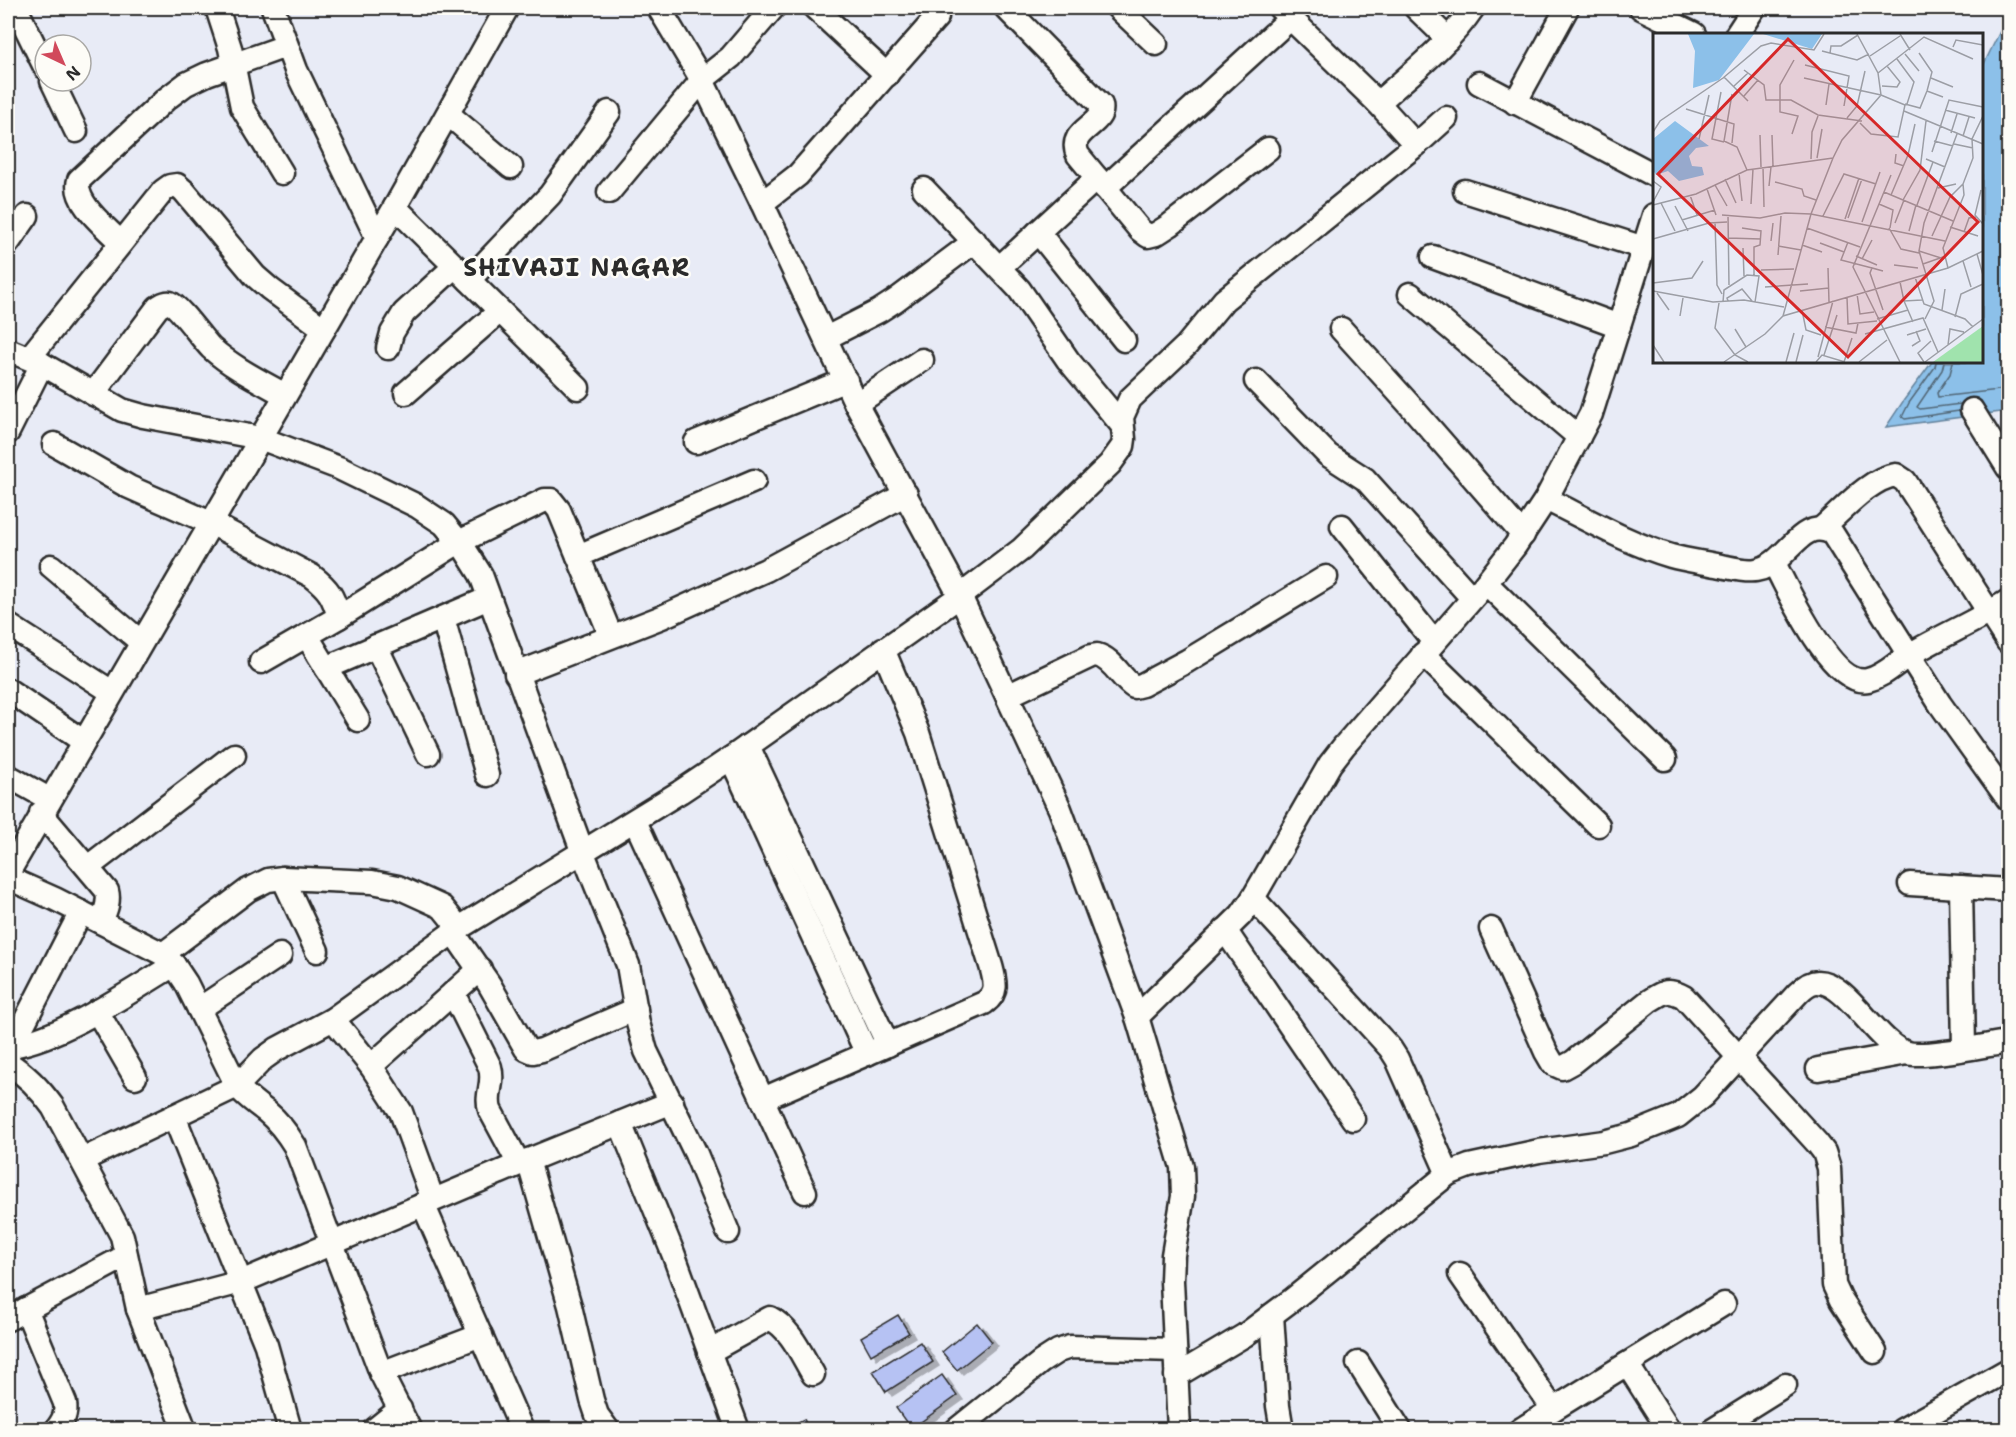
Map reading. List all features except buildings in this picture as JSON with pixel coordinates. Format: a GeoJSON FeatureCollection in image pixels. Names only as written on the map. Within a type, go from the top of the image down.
{"type":"FeatureCollection","features":[{"type":"Feature","properties":{"kind":"street"},"geometry":{"type":"LineString","coordinates":[[16,8],[33,43]]}},
{"type":"Feature","properties":{"kind":"street"},"geometry":{"type":"LineString","coordinates":[[217,8],[230,48],[242,106],[248,121],[282,173]]}},
{"type":"Feature","properties":{"kind":"street"},"geometry":{"type":"LineString","coordinates":[[273,8],[296,70],[377,238]]}},
{"type":"Feature","properties":{"kind":"street"},"geometry":{"type":"LineString","coordinates":[[659,8],[702,80],[856,404],[960,596],[1060,809],[1137,1017],[1182,1167],[1183,1196],[1173,1254],[1172,1281],[1179,1430]]}},
{"type":"Feature","properties":{"kind":"street"},"geometry":{"type":"LineString","coordinates":[[609,192],[702,80],[730,57],[773,8]]}},
{"type":"Feature","properties":{"kind":"street"},"geometry":{"type":"LineString","coordinates":[[815,8],[887,75]]}},
{"type":"Feature","properties":{"kind":"street"},"geometry":{"type":"LineString","coordinates":[[1006,8],[1101,105],[1100,115],[1078,136],[1075,149],[1140,230],[1148,236],[1156,234],[1268,149]]}},
{"type":"Feature","properties":{"kind":"street"},"geometry":{"type":"LineString","coordinates":[[1118,8],[1156,44]]}},
{"type":"Feature","properties":{"kind":"street"},"geometry":{"type":"LineString","coordinates":[[1416,8],[1448,39]]}},
{"type":"Feature","properties":{"kind":"street"},"geometry":{"type":"LineString","coordinates":[[1378,103],[1448,39],[1473,8]]}},
{"type":"Feature","properties":{"kind":"street"},"geometry":{"type":"LineString","coordinates":[[1515,103],[1567,8]]}},
{"type":"Feature","properties":{"kind":"street"},"geometry":{"type":"LineString","coordinates":[[1641,8],[1692,33]]}},
{"type":"Feature","properties":{"kind":"street"},"geometry":{"type":"LineString","coordinates":[[1738,33],[1754,8]]}},
{"type":"Feature","properties":{"kind":"street"},"geometry":{"type":"LineString","coordinates":[[8,873],[395,207],[448,114],[501,10]]}},
{"type":"Feature","properties":{"kind":"street"},"geometry":{"type":"LineString","coordinates":[[1000,267],[1038,232],[1101,183],[1286,13],[1378,103],[1416,145]]}},
{"type":"Feature","properties":{"kind":"street"},"geometry":{"type":"LineString","coordinates":[[762,203],[798,175],[938,17]]}},
{"type":"Feature","properties":{"kind":"street"},"geometry":{"type":"LineString","coordinates":[[121,243],[84,204],[77,187],[79,180],[166,99],[197,79],[286,46]]}},
{"type":"Feature","properties":{"kind":"street"},"geometry":{"type":"LineString","coordinates":[[1479,83],[1653,174]]}},
{"type":"Feature","properties":{"kind":"street"},"geometry":{"type":"LineString","coordinates":[[58,93],[76,131]]}},
{"type":"Feature","properties":{"kind":"street"},"geometry":{"type":"LineString","coordinates":[[388,348],[392,333],[404,313],[462,273],[550,195],[609,112]]}},
{"type":"Feature","properties":{"kind":"street"},"geometry":{"type":"LineString","coordinates":[[448,114],[511,167]]}},
{"type":"Feature","properties":{"kind":"street"},"geometry":{"type":"LineString","coordinates":[[82,1160],[237,1086],[262,1059],[333,1019],[456,930],[635,821],[739,752],[960,596],[1022,549],[1110,464],[1123,446],[1122,417],[1130,399],[1186,346],[1224,300],[1416,145],[1446,118]]}},
{"type":"Feature","properties":{"kind":"street"},"geometry":{"type":"LineString","coordinates":[[8,432],[36,361],[121,243],[163,191],[170,186],[177,185],[184,191],[255,276],[324,329]]}},
{"type":"Feature","properties":{"kind":"street"},"geometry":{"type":"LineString","coordinates":[[924,189],[1000,267],[1029,303],[1068,360],[1121,424]]}},
{"type":"Feature","properties":{"kind":"street"},"geometry":{"type":"LineString","coordinates":[[1465,191],[1644,248]]}},
{"type":"Feature","properties":{"kind":"street"},"geometry":{"type":"LineString","coordinates":[[395,207],[578,388]]}},
{"type":"Feature","properties":{"kind":"street"},"geometry":{"type":"LineString","coordinates":[[8,243],[27,216]]}},
{"type":"Feature","properties":{"kind":"street"},"geometry":{"type":"LineString","coordinates":[[1137,1017],[1241,915],[1330,764],[1523,535],[1546,499],[1591,414],[1653,218]]}},
{"type":"Feature","properties":{"kind":"street"},"geometry":{"type":"LineString","coordinates":[[1038,232],[1124,340]]}},
{"type":"Feature","properties":{"kind":"street"},"geometry":{"type":"LineString","coordinates":[[826,338],[896,300],[975,241]]}},
{"type":"Feature","properties":{"kind":"street"},"geometry":{"type":"LineString","coordinates":[[1434,257],[1619,326]]}},
{"type":"Feature","properties":{"kind":"street"},"geometry":{"type":"LineString","coordinates":[[1410,294],[1579,437]]}},
{"type":"Feature","properties":{"kind":"street"},"geometry":{"type":"LineString","coordinates":[[93,394],[158,307],[164,303],[171,303],[200,337],[224,359],[285,395]]}},
{"type":"Feature","properties":{"kind":"street"},"geometry":{"type":"LineString","coordinates":[[406,393],[500,311]]}},
{"type":"Feature","properties":{"kind":"street"},"geometry":{"type":"LineString","coordinates":[[1341,329],[1523,535]]}},
{"type":"Feature","properties":{"kind":"street"},"geometry":{"type":"LineString","coordinates":[[8,350],[36,361],[122,410],[260,438],[339,468],[417,506],[444,524],[459,542],[481,575],[583,853],[628,965],[646,1051],[696,1154],[728,1232]]}},
{"type":"Feature","properties":{"kind":"street"},"geometry":{"type":"LineString","coordinates":[[856,404],[922,360]]}},
{"type":"Feature","properties":{"kind":"street"},"geometry":{"type":"LineString","coordinates":[[696,442],[846,380]]}},
{"type":"Feature","properties":{"kind":"street"},"geometry":{"type":"LineString","coordinates":[[1256,381],[1328,455],[1365,479],[1479,590],[1665,759]]}},
{"type":"Feature","properties":{"kind":"street"},"geometry":{"type":"LineString","coordinates":[[1972,410],[2008,468]]}},
{"type":"Feature","properties":{"kind":"street"},"geometry":{"type":"LineString","coordinates":[[54,444],[129,487],[211,523],[312,576],[332,595],[339,617]]}},
{"type":"Feature","properties":{"kind":"street"},"geometry":{"type":"LineString","coordinates":[[1822,528],[1874,484],[1887,476],[1896,475],[1905,481],[1999,607],[2008,642]]}},
{"type":"Feature","properties":{"kind":"street"},"geometry":{"type":"LineString","coordinates":[[578,556],[754,481]]}},
{"type":"Feature","properties":{"kind":"street"},"geometry":{"type":"LineString","coordinates":[[516,674],[662,617],[766,570],[906,494]]}},
{"type":"Feature","properties":{"kind":"street"},"geometry":{"type":"LineString","coordinates":[[1546,499],[1628,540],[1672,556],[1728,567],[1756,570],[1774,563],[1813,528],[1822,528],[1832,533],[1940,704],[2008,799]]}},
{"type":"Feature","properties":{"kind":"street"},"geometry":{"type":"LineString","coordinates":[[261,663],[459,542],[545,500],[551,500],[559,510],[611,636]]}},
{"type":"Feature","properties":{"kind":"street"},"geometry":{"type":"LineString","coordinates":[[1342,526],[1429,648],[1598,825]]}},
{"type":"Feature","properties":{"kind":"street"},"geometry":{"type":"LineString","coordinates":[[1774,563],[1820,646],[1838,668],[1856,680],[1867,681],[1881,675],[1910,654],[1999,607]]}},
{"type":"Feature","properties":{"kind":"street"},"geometry":{"type":"LineString","coordinates":[[51,566],[141,642]]}},
{"type":"Feature","properties":{"kind":"street"},"geometry":{"type":"LineString","coordinates":[[1007,696],[1097,655],[1109,662],[1128,683],[1134,687],[1142,685],[1187,661],[1326,577]]}},
{"type":"Feature","properties":{"kind":"street"},"geometry":{"type":"LineString","coordinates":[[327,668],[489,598]]}},
{"type":"Feature","properties":{"kind":"street"},"geometry":{"type":"LineString","coordinates":[[443,618],[487,775]]}},
{"type":"Feature","properties":{"kind":"street"},"geometry":{"type":"LineString","coordinates":[[8,625],[112,692]]}},
{"type":"Feature","properties":{"kind":"street"},"geometry":{"type":"LineString","coordinates":[[307,636],[358,720]]}},
{"type":"Feature","properties":{"kind":"street"},"geometry":{"type":"LineString","coordinates":[[376,646],[428,754]]}},
{"type":"Feature","properties":{"kind":"street"},"geometry":{"type":"LineString","coordinates":[[763,1099],[984,1003],[995,992],[995,981],[918,733],[883,649]]}},
{"type":"Feature","properties":{"kind":"street"},"geometry":{"type":"LineString","coordinates":[[8,690],[84,741]]}},
{"type":"Feature","properties":{"kind":"street"},"geometry":{"type":"LineString","coordinates":[[739,752],[822,931],[867,1054]]}},
{"type":"Feature","properties":{"kind":"street"},"geometry":{"type":"LineString","coordinates":[[88,867],[234,755]]}},
{"type":"Feature","properties":{"kind":"street"},"geometry":{"type":"LineString","coordinates":[[8,776],[45,806],[88,867],[103,884],[109,897],[101,922]]}},
{"type":"Feature","properties":{"kind":"street"},"geometry":{"type":"LineString","coordinates":[[635,821],[805,1192]]}},
{"type":"Feature","properties":{"kind":"street"},"geometry":{"type":"LineString","coordinates":[[8,878],[55,898],[169,960],[199,1009],[237,1086],[247,1098],[268,1113],[295,1146],[381,1373],[410,1430]]}},
{"type":"Feature","properties":{"kind":"street"},"geometry":{"type":"LineString","coordinates":[[9,1055],[97,1011],[169,960],[248,890],[268,880],[284,878],[372,882],[398,887],[441,907],[480,969],[520,1040],[526,1049],[533,1052],[636,1009]]}},
{"type":"Feature","properties":{"kind":"street"},"geometry":{"type":"LineString","coordinates":[[284,878],[317,951]]}},
{"type":"Feature","properties":{"kind":"street"},"geometry":{"type":"LineString","coordinates":[[1911,884],[2008,890]]}},
{"type":"Feature","properties":{"kind":"street"},"geometry":{"type":"LineString","coordinates":[[1961,887],[1964,1048]]}},
{"type":"Feature","properties":{"kind":"street"},"geometry":{"type":"LineString","coordinates":[[1253,898],[1390,1048],[1448,1174]]}},
{"type":"Feature","properties":{"kind":"street"},"geometry":{"type":"LineString","coordinates":[[9,1055],[81,912]]}},
{"type":"Feature","properties":{"kind":"street"},"geometry":{"type":"LineString","coordinates":[[1491,929],[1553,1064],[1562,1068],[1573,1062],[1649,1001],[1662,992],[1674,992],[1684,997],[1817,1143],[1824,1152],[1829,1168],[1834,1285],[1875,1353]]}},
{"type":"Feature","properties":{"kind":"street"},"geometry":{"type":"LineString","coordinates":[[1225,930],[1353,1119]]}},
{"type":"Feature","properties":{"kind":"street"},"geometry":{"type":"LineString","coordinates":[[822,931],[888,1045]]}},
{"type":"Feature","properties":{"kind":"street"},"geometry":{"type":"LineString","coordinates":[[199,1009],[280,955]]}},
{"type":"Feature","properties":{"kind":"street"},"geometry":{"type":"LineString","coordinates":[[371,1066],[480,969]]}},
{"type":"Feature","properties":{"kind":"street"},"geometry":{"type":"LineString","coordinates":[[1176,1376],[1245,1335],[1272,1315],[1448,1174],[1469,1166],[1539,1151],[1631,1136],[1678,1116],[1703,1096],[1798,993],[1815,982],[1827,983],[1840,992],[1887,1039],[1907,1053]]}},
{"type":"Feature","properties":{"kind":"street"},"geometry":{"type":"LineString","coordinates":[[453,993],[490,1067],[493,1078],[488,1101],[490,1110],[524,1162],[570,1306],[592,1400],[597,1415],[608,1430]]}},
{"type":"Feature","properties":{"kind":"street"},"geometry":{"type":"LineString","coordinates":[[97,1011],[135,1077]]}},
{"type":"Feature","properties":{"kind":"street"},"geometry":{"type":"LineString","coordinates":[[333,1019],[371,1066],[400,1112],[428,1202],[522,1430]]}},
{"type":"Feature","properties":{"kind":"street"},"geometry":{"type":"LineString","coordinates":[[1818,1069],[1907,1053],[1924,1054],[2008,1042]]}},
{"type":"Feature","properties":{"kind":"street"},"geometry":{"type":"LineString","coordinates":[[9,1055],[53,1107],[122,1236],[138,1310],[185,1430]]}},
{"type":"Feature","properties":{"kind":"street"},"geometry":{"type":"LineString","coordinates":[[138,1310],[241,1282],[672,1102]]}},
{"type":"Feature","properties":{"kind":"street"},"geometry":{"type":"LineString","coordinates":[[174,1116],[266,1346],[290,1430]]}},
{"type":"Feature","properties":{"kind":"street"},"geometry":{"type":"LineString","coordinates":[[620,1123],[673,1253],[738,1430]]}},
{"type":"Feature","properties":{"kind":"street"},"geometry":{"type":"LineString","coordinates":[[56,1430],[66,1412],[65,1403],[17,1314],[126,1256]]}},
{"type":"Feature","properties":{"kind":"street"},"geometry":{"type":"LineString","coordinates":[[1460,1274],[1553,1409]]}},
{"type":"Feature","properties":{"kind":"street"},"geometry":{"type":"LineString","coordinates":[[1520,1430],[1724,1304]]}},
{"type":"Feature","properties":{"kind":"street"},"geometry":{"type":"LineString","coordinates":[[1272,1315],[1278,1406],[1282,1430]]}},
{"type":"Feature","properties":{"kind":"street"},"geometry":{"type":"LineString","coordinates":[[709,1352],[770,1318],[780,1323],[792,1338],[813,1374]]}},
{"type":"Feature","properties":{"kind":"street"},"geometry":{"type":"LineString","coordinates":[[381,1373],[481,1335]]}},
{"type":"Feature","properties":{"kind":"street"},"geometry":{"type":"LineString","coordinates":[[956,1430],[1058,1351],[1071,1347],[1175,1350]]}},
{"type":"Feature","properties":{"kind":"street"},"geometry":{"type":"LineString","coordinates":[[1358,1363],[1400,1430]]}},
{"type":"Feature","properties":{"kind":"street"},"geometry":{"type":"LineString","coordinates":[[1627,1364],[1669,1430]]}},
{"type":"Feature","properties":{"kind":"street"},"geometry":{"type":"LineString","coordinates":[[1902,1430],[2008,1370]]}},
{"type":"Feature","properties":{"kind":"street"},"geometry":{"type":"LineString","coordinates":[[1713,1430],[1785,1385]]}},
{"type":"Feature","properties":{"kind":"street"},"geometry":{"type":"LineString","coordinates":[[374,1430],[400,1409]]}},
{"type":"Feature","properties":{"kind":"water"},"geometry":{"type":"Polygon","coordinates":[[[2008,15],[2008,411],[1886,427],[1931,363],[1983,363],[1983,66],[2008,15]]]}},
{"type":"Feature","properties":{"kind":"district","name":"SHIVAJI NAGAR"},"geometry":{"type":"Point","coordinates":[577,268]}}]}
